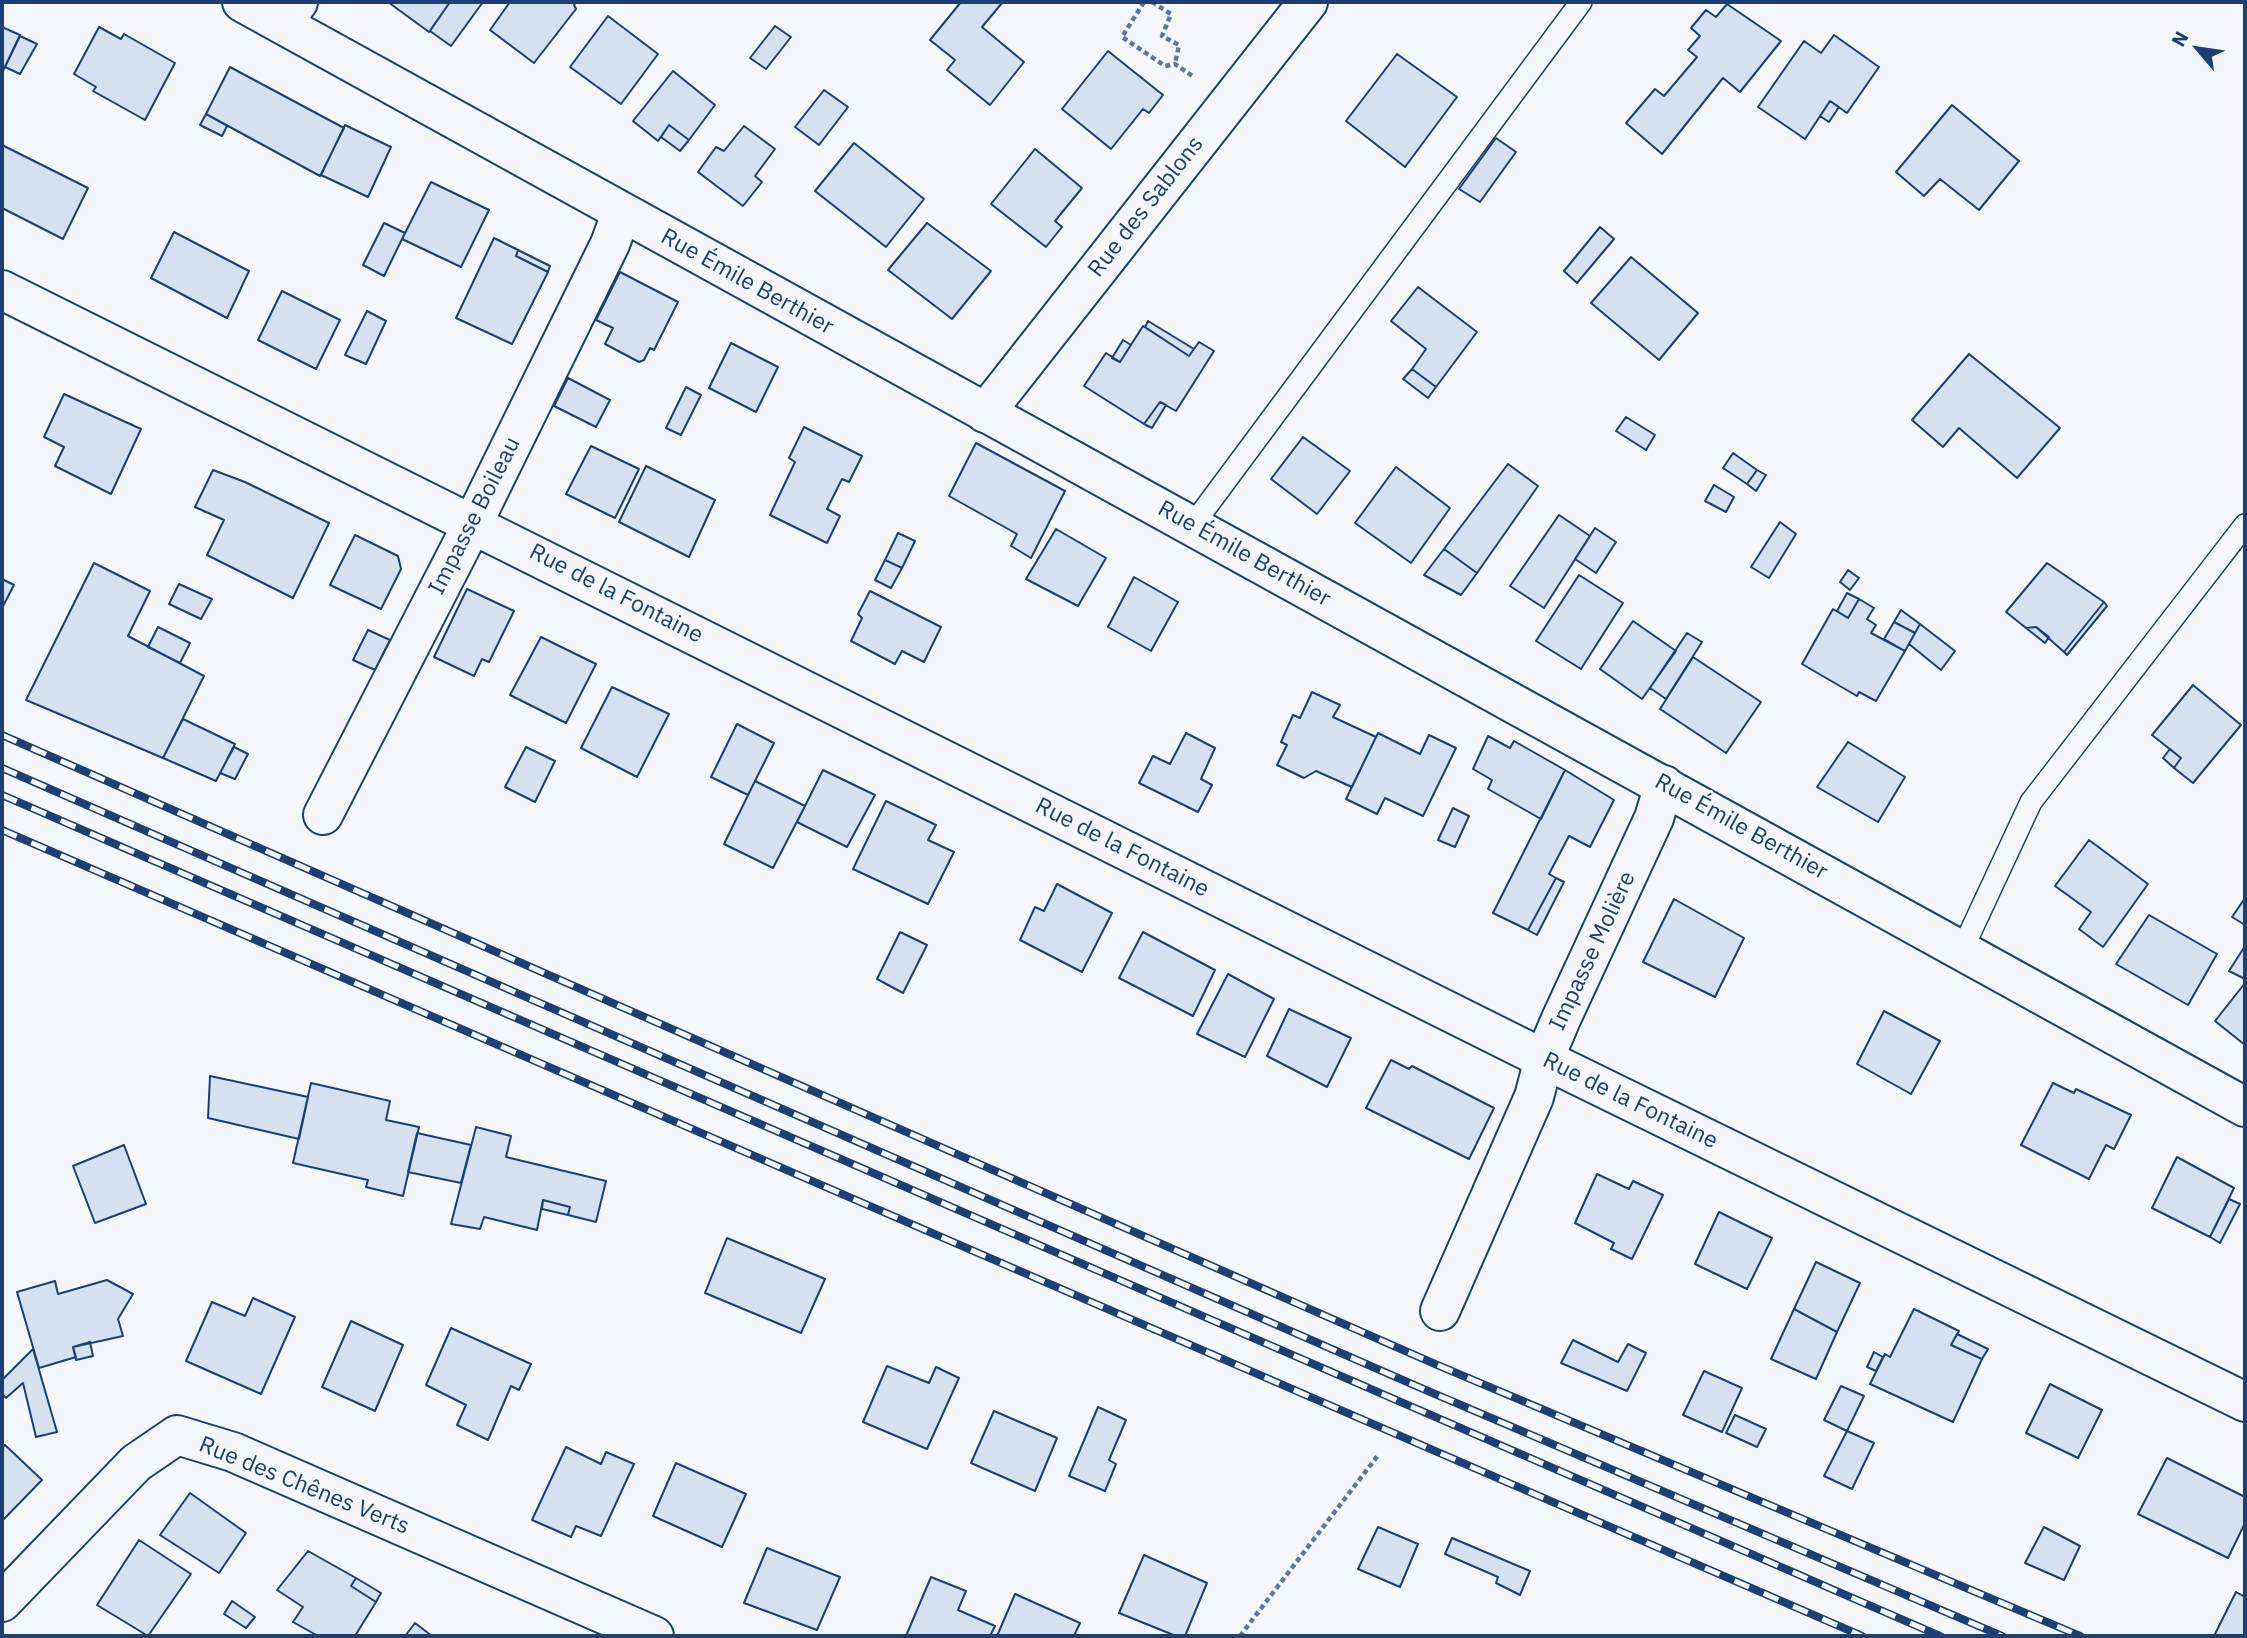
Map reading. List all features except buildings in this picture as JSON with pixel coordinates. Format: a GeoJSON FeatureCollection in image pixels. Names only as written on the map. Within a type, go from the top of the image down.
{"type":"FeatureCollection","features":[{"type":"Feature","properties":{"kind":"street","name":"Rue Émile Berthier"},"geometry":{"type":"LineString","coordinates":[[242,2],[290,13],[621,214],[1664,785],[2245,1107]]}},
{"type":"Feature","properties":{"kind":"street","name":"Rue des Sablons"},"geometry":{"type":"LineString","coordinates":[[985,413],[1308,2]]}},
{"type":"Feature","properties":{"kind":"street","name":"Impasse Boileau"},"geometry":{"type":"LineString","coordinates":[[323,815],[473,523],[610,244],[621,214]]}},
{"type":"Feature","properties":{"kind":"street","name":"Rue de la Fontaine"},"geometry":{"type":"LineString","coordinates":[[2,290],[1544,1059],[2245,1402]]}},
{"type":"Feature","properties":{"kind":"street","name":"Impasse Molière"},"geometry":{"type":"LineString","coordinates":[[1440,1311],[1534,1097],[1544,1059],[1654,818],[1664,785]]}},
{"type":"Feature","properties":{"kind":"street","name":"Rue des Chênes Verts"},"geometry":{"type":"LineString","coordinates":[[2,1602],[136,1463],[177,1435],[233,1452],[654,1636]]}},
{"type":"Feature","properties":{"kind":"lane"},"geometry":{"type":"LineString","coordinates":[[1192,526],[1581,2]]}},
{"type":"Feature","properties":{"kind":"lane"},"geometry":{"type":"LineString","coordinates":[[1962,950],[2031,802],[2245,525]]}},
{"type":"Feature","properties":{"kind":"path"},"geometry":{"type":"LineString","coordinates":[[1144,2],[1122,37],[1165,66],[1175,64],[1179,45],[1162,36],[1171,14],[1152,2]]}},
{"type":"Feature","properties":{"kind":"path"},"geometry":{"type":"LineString","coordinates":[[1240,1636],[1379,1454]]}},
{"type":"Feature","properties":{"kind":"railway"},"geometry":{"type":"LineString","coordinates":[[2,735],[1435,1364],[2080,1636]]}},
{"type":"Feature","properties":{"kind":"railway"},"geometry":{"type":"LineString","coordinates":[[2,768],[1421,1388],[2002,1636]]}},
{"type":"Feature","properties":{"kind":"railway"},"geometry":{"type":"LineString","coordinates":[[2,795],[1940,1636]]}},
{"type":"Feature","properties":{"kind":"railway"},"geometry":{"type":"LineString","coordinates":[[2,830],[1862,1636]]}}]}
